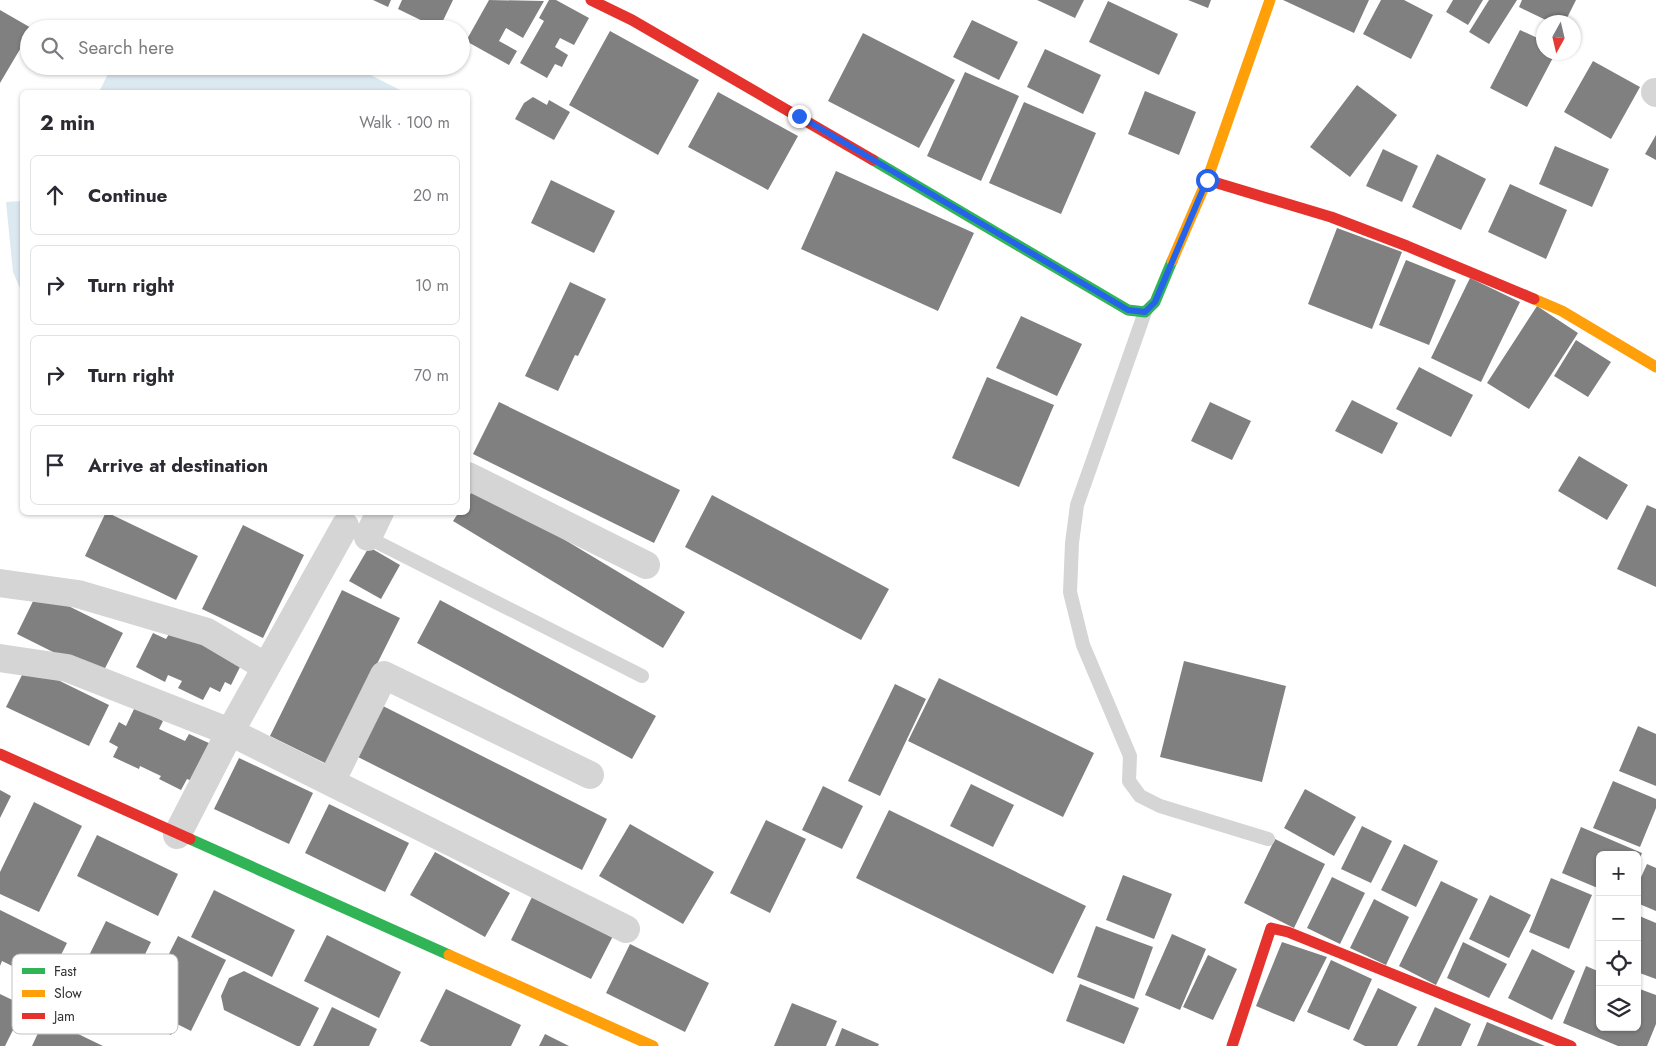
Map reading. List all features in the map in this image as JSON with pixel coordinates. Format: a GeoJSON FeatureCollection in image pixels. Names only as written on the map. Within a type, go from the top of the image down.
{"type":"FeatureCollection","features":[{"type":"Feature","properties":{"kind":"street"},"geometry":{"type":"LineString","coordinates":[[591,0],[632,20],[749,87],[1128,310],[1145,312],[1155,302],[1207,180],[1270,0]]}},
{"type":"Feature","properties":{"kind":"street"},"geometry":{"type":"LineString","coordinates":[[1207,180],[1331,217],[1407,246],[1562,311],[1656,368]]}},
{"type":"Feature","properties":{"kind":"street"},"geometry":{"type":"LineString","coordinates":[[470,477],[646,565]]}},
{"type":"Feature","properties":{"kind":"street"},"geometry":{"type":"LineString","coordinates":[[177,835],[266,667],[356,532],[376,515]]}},
{"type":"Feature","properties":{"kind":"street"},"geometry":{"type":"LineString","coordinates":[[0,584],[78,594],[207,632],[266,667]]}},
{"type":"Feature","properties":{"kind":"street"},"geometry":{"type":"LineString","coordinates":[[0,658],[67,668],[230,732],[626,929]]}},
{"type":"Feature","properties":{"kind":"street"},"geometry":{"type":"LineString","coordinates":[[331,782],[384,675],[590,775]]}},
{"type":"Feature","properties":{"kind":"street"},"geometry":{"type":"LineString","coordinates":[[0,754],[177,835],[654,1046]]}},
{"type":"Feature","properties":{"kind":"street"},"geometry":{"type":"LineString","coordinates":[[1232,1046],[1271,928],[1288,932],[1571,1046]]}},
{"type":"Feature","properties":{"kind":"lane"},"geometry":{"type":"LineString","coordinates":[[1145,312],[1077,505],[1072,543],[1070,592],[1074,610],[1083,645],[1130,756],[1129,780],[1140,796],[1160,806],[1268,839]]}},
{"type":"Feature","properties":{"kind":"lane"},"geometry":{"type":"LineString","coordinates":[[356,532],[642,676]]}},
{"type":"Feature","properties":{"kind":"shaded area"},"geometry":{"type":"Polygon","coordinates":[[[108,75],[371,75],[400,90],[100,90],[108,75]]]}},
{"type":"Feature","properties":{"kind":"shaded area"},"geometry":{"type":"Polygon","coordinates":[[[20,201],[20,288],[13,272],[6,202],[20,201]]]}},
{"type":"Feature","properties":{"kind":"building"},"geometry":{"type":"Polygon","coordinates":[[[373,0],[391,0],[388,7],[373,0]]]}},
{"type":"Feature","properties":{"kind":"building"},"geometry":{"type":"Polygon","coordinates":[[[402,0],[453,0],[443,20],[421,20],[398,9],[402,0]]]}},
{"type":"Feature","properties":{"kind":"building"},"geometry":{"type":"Polygon","coordinates":[[[489,0],[544,1],[523,38],[506,28],[499,41],[517,51],[509,65],[470,43],[470,34],[489,0]]]}},
{"type":"Feature","properties":{"kind":"building"},"geometry":{"type":"Polygon","coordinates":[[[549,0],[556,0],[589,18],[574,45],[560,38],[555,47],[568,55],[562,67],[555,64],[547,78],[520,63],[544,21],[539,18],[549,0]]]}},
{"type":"Feature","properties":{"kind":"building"},"geometry":{"type":"Polygon","coordinates":[[[1037,0],[1084,0],[1075,18],[1037,0]]]}},
{"type":"Feature","properties":{"kind":"building"},"geometry":{"type":"Polygon","coordinates":[[[1188,0],[1211,0],[1208,8],[1188,0]]]}},
{"type":"Feature","properties":{"kind":"building"},"geometry":{"type":"Polygon","coordinates":[[[1283,0],[1369,0],[1354,33],[1283,0]]]}},
{"type":"Feature","properties":{"kind":"building"},"geometry":{"type":"Polygon","coordinates":[[[1381,0],[1404,0],[1433,15],[1411,59],[1363,34],[1381,0]]]}},
{"type":"Feature","properties":{"kind":"building"},"geometry":{"type":"Polygon","coordinates":[[[1453,0],[1483,0],[1468,25],[1446,12],[1453,0]]]}},
{"type":"Feature","properties":{"kind":"building"},"geometry":{"type":"Polygon","coordinates":[[[1489,0],[1517,0],[1489,44],[1469,32],[1489,0]]]}},
{"type":"Feature","properties":{"kind":"building"},"geometry":{"type":"Polygon","coordinates":[[[1522,0],[1576,0],[1568,15],[1536,15],[1519,7],[1522,0]]]}},
{"type":"Feature","properties":{"kind":"building"},"geometry":{"type":"Polygon","coordinates":[[[1108,1],[1178,34],[1159,75],[1089,42],[1108,1]]]}},
{"type":"Feature","properties":{"kind":"building"},"geometry":{"type":"Polygon","coordinates":[[[0,10],[20,22],[20,49],[0,83],[0,10]]]}},
{"type":"Feature","properties":{"kind":"building"},"geometry":{"type":"Polygon","coordinates":[[[972,20],[1018,42],[999,80],[953,57],[972,20]]]}},
{"type":"Feature","properties":{"kind":"building"},"geometry":{"type":"Polygon","coordinates":[[[1520,30],[1536,37],[1536,60],[1552,60],[1527,107],[1490,88],[1520,30]]]}},
{"type":"Feature","properties":{"kind":"building"},"geometry":{"type":"Polygon","coordinates":[[[610,31],[699,80],[658,155],[569,105],[610,31]]]}},
{"type":"Feature","properties":{"kind":"building"},"geometry":{"type":"Polygon","coordinates":[[[863,33],[955,80],[919,148],[828,101],[863,33]]]}},
{"type":"Feature","properties":{"kind":"building"},"geometry":{"type":"Polygon","coordinates":[[[1045,49],[1101,75],[1083,114],[1027,87],[1045,49]]]}},
{"type":"Feature","properties":{"kind":"building"},"geometry":{"type":"Polygon","coordinates":[[[1593,61],[1640,87],[1611,139],[1564,112],[1593,61]]]}},
{"type":"Feature","properties":{"kind":"building"},"geometry":{"type":"Polygon","coordinates":[[[965,72],[1019,96],[981,181],[927,156],[965,72]]]}},
{"type":"Feature","properties":{"kind":"building"},"geometry":{"type":"Polygon","coordinates":[[[1357,85],[1397,115],[1350,177],[1310,147],[1357,85]]]}},
{"type":"Feature","properties":{"kind":"building"},"geometry":{"type":"Polygon","coordinates":[[[1145,91],[1196,112],[1179,155],[1128,134],[1145,91]]]}},
{"type":"Feature","properties":{"kind":"building"},"geometry":{"type":"Polygon","coordinates":[[[718,92],[798,136],[768,190],[688,147],[718,92]]]}},
{"type":"Feature","properties":{"kind":"building"},"geometry":{"type":"Polygon","coordinates":[[[533,97],[547,105],[549,100],[570,112],[554,140],[515,119],[524,103],[533,97]]]}},
{"type":"Feature","properties":{"kind":"building"},"geometry":{"type":"Polygon","coordinates":[[[1024,102],[1096,133],[1061,214],[989,183],[1024,102]]]}},
{"type":"Feature","properties":{"kind":"building"},"geometry":{"type":"Polygon","coordinates":[[[1656,135],[1656,160],[1645,154],[1656,135]]]}},
{"type":"Feature","properties":{"kind":"building"},"geometry":{"type":"Polygon","coordinates":[[[1555,146],[1609,169],[1592,207],[1539,184],[1555,146]]]}},
{"type":"Feature","properties":{"kind":"building"},"geometry":{"type":"Polygon","coordinates":[[[1383,149],[1418,166],[1402,202],[1366,186],[1383,149]]]}},
{"type":"Feature","properties":{"kind":"building"},"geometry":{"type":"Polygon","coordinates":[[[1437,154],[1486,179],[1461,230],[1412,207],[1437,154]]]}},
{"type":"Feature","properties":{"kind":"building"},"geometry":{"type":"Polygon","coordinates":[[[836,171],[974,233],[938,311],[801,249],[836,171]]]}},
{"type":"Feature","properties":{"kind":"building"},"geometry":{"type":"Polygon","coordinates":[[[551,180],[615,211],[594,253],[531,223],[551,180]]]}},
{"type":"Feature","properties":{"kind":"building"},"geometry":{"type":"Polygon","coordinates":[[[1510,184],[1567,210],[1546,259],[1488,232],[1510,184]]]}},
{"type":"Feature","properties":{"kind":"building"},"geometry":{"type":"Polygon","coordinates":[[[1337,228],[1402,252],[1372,329],[1308,304],[1337,228]]]}},
{"type":"Feature","properties":{"kind":"building"},"geometry":{"type":"Polygon","coordinates":[[[1406,260],[1456,280],[1429,345],[1379,325],[1406,260]]]}},
{"type":"Feature","properties":{"kind":"building"},"geometry":{"type":"Polygon","coordinates":[[[1470,278],[1520,302],[1481,382],[1431,358],[1470,278]]]}},
{"type":"Feature","properties":{"kind":"building"},"geometry":{"type":"Polygon","coordinates":[[[570,282],[606,299],[578,356],[575,355],[558,391],[525,376],[570,282]]]}},
{"type":"Feature","properties":{"kind":"building"},"geometry":{"type":"Polygon","coordinates":[[[1537,306],[1578,333],[1529,409],[1487,383],[1537,306]]]}},
{"type":"Feature","properties":{"kind":"building"},"geometry":{"type":"Polygon","coordinates":[[[1021,316],[1082,344],[1057,396],[996,368],[1021,316]]]}},
{"type":"Feature","properties":{"kind":"building"},"geometry":{"type":"Polygon","coordinates":[[[1576,340],[1611,362],[1588,397],[1554,376],[1576,340]]]}},
{"type":"Feature","properties":{"kind":"building"},"geometry":{"type":"Polygon","coordinates":[[[1419,367],[1473,395],[1451,437],[1396,409],[1419,367]]]}},
{"type":"Feature","properties":{"kind":"building"},"geometry":{"type":"Polygon","coordinates":[[[987,377],[1054,405],[1019,487],[952,458],[987,377]]]}},
{"type":"Feature","properties":{"kind":"building"},"geometry":{"type":"Polygon","coordinates":[[[1352,400],[1398,423],[1382,454],[1335,431],[1352,400]]]}},
{"type":"Feature","properties":{"kind":"building"},"geometry":{"type":"Polygon","coordinates":[[[499,402],[680,490],[654,543],[473,454],[499,402]]]}},
{"type":"Feature","properties":{"kind":"building"},"geometry":{"type":"Polygon","coordinates":[[[1210,402],[1251,421],[1232,460],[1191,441],[1210,402]]]}},
{"type":"Feature","properties":{"kind":"building"},"geometry":{"type":"Polygon","coordinates":[[[1579,456],[1628,485],[1607,520],[1558,491],[1579,456]]]}},
{"type":"Feature","properties":{"kind":"building"},"geometry":{"type":"Polygon","coordinates":[[[475,486],[685,612],[663,648],[453,521],[457,515],[470,515],[470,495],[475,486]]]}},
{"type":"Feature","properties":{"kind":"building"},"geometry":{"type":"Polygon","coordinates":[[[712,495],[889,589],[861,640],[685,547],[712,495]]]}},
{"type":"Feature","properties":{"kind":"building"},"geometry":{"type":"Polygon","coordinates":[[[1647,505],[1656,509],[1656,587],[1617,569],[1647,505]]]}},
{"type":"Feature","properties":{"kind":"building"},"geometry":{"type":"Polygon","coordinates":[[[105,515],[112,515],[198,556],[176,600],[85,556],[105,515]]]}},
{"type":"Feature","properties":{"kind":"building"},"geometry":{"type":"Polygon","coordinates":[[[243,525],[304,555],[263,638],[202,609],[243,525]]]}},
{"type":"Feature","properties":{"kind":"building"},"geometry":{"type":"Polygon","coordinates":[[[369,547],[400,565],[381,599],[349,581],[369,547]]]}},
{"type":"Feature","properties":{"kind":"building"},"geometry":{"type":"Polygon","coordinates":[[[342,590],[400,618],[327,764],[270,736],[342,590]]]}},
{"type":"Feature","properties":{"kind":"building"},"geometry":{"type":"Polygon","coordinates":[[[38,591],[123,633],[101,676],[17,634],[38,591]]]}},
{"type":"Feature","properties":{"kind":"building"},"geometry":{"type":"Polygon","coordinates":[[[440,600],[656,716],[632,759],[417,643],[440,600]]]}},
{"type":"Feature","properties":{"kind":"building"},"geometry":{"type":"Polygon","coordinates":[[[172,629],[242,663],[231,685],[225,682],[220,692],[210,687],[203,700],[178,688],[182,681],[168,675],[165,682],[136,667],[153,633],[166,639],[172,629]]]}},
{"type":"Feature","properties":{"kind":"building"},"geometry":{"type":"Polygon","coordinates":[[[1184,661],[1286,686],[1262,782],[1160,757],[1184,661]]]}},
{"type":"Feature","properties":{"kind":"building"},"geometry":{"type":"Polygon","coordinates":[[[27,665],[109,705],[89,746],[6,707],[27,665]]]}},
{"type":"Feature","properties":{"kind":"building"},"geometry":{"type":"Polygon","coordinates":[[[939,678],[1094,753],[1063,817],[908,741],[939,678]]]}},
{"type":"Feature","properties":{"kind":"building"},"geometry":{"type":"Polygon","coordinates":[[[895,684],[926,699],[880,796],[848,781],[895,684]]]}},
{"type":"Feature","properties":{"kind":"building"},"geometry":{"type":"Polygon","coordinates":[[[381,705],[607,819],[582,870],[356,756],[381,705]]]}},
{"type":"Feature","properties":{"kind":"building"},"geometry":{"type":"Polygon","coordinates":[[[135,707],[163,721],[159,729],[185,741],[189,734],[211,744],[192,781],[187,779],[181,790],[159,779],[161,776],[140,766],[139,769],[113,757],[118,747],[109,742],[119,722],[126,726],[135,707]]]}},
{"type":"Feature","properties":{"kind":"building"},"geometry":{"type":"Polygon","coordinates":[[[1638,726],[1656,734],[1656,786],[1619,771],[1638,726]]]}},
{"type":"Feature","properties":{"kind":"building"},"geometry":{"type":"Polygon","coordinates":[[[239,758],[313,793],[289,844],[214,809],[239,758]]]}},
{"type":"Feature","properties":{"kind":"building"},"geometry":{"type":"Polygon","coordinates":[[[1613,781],[1656,799],[1656,808],[1640,847],[1593,828],[1613,781]]]}},
{"type":"Feature","properties":{"kind":"building"},"geometry":{"type":"Polygon","coordinates":[[[971,784],[1014,805],[993,847],[950,826],[971,784]]]}},
{"type":"Feature","properties":{"kind":"building"},"geometry":{"type":"Polygon","coordinates":[[[823,786],[863,806],[842,849],[802,830],[823,786]]]}},
{"type":"Feature","properties":{"kind":"building"},"geometry":{"type":"Polygon","coordinates":[[[1305,789],[1356,817],[1334,856],[1284,828],[1305,789]]]}},
{"type":"Feature","properties":{"kind":"building"},"geometry":{"type":"Polygon","coordinates":[[[0,790],[11,796],[0,818],[0,790]]]}},
{"type":"Feature","properties":{"kind":"building"},"geometry":{"type":"Polygon","coordinates":[[[34,802],[82,826],[39,912],[0,894],[0,872],[34,802]]]}},
{"type":"Feature","properties":{"kind":"building"},"geometry":{"type":"Polygon","coordinates":[[[329,804],[409,843],[385,892],[305,853],[329,804]]]}},
{"type":"Feature","properties":{"kind":"building"},"geometry":{"type":"Polygon","coordinates":[[[889,810],[1086,906],[1053,974],[856,878],[889,810]]]}},
{"type":"Feature","properties":{"kind":"building"},"geometry":{"type":"Polygon","coordinates":[[[766,820],[806,839],[770,913],[730,893],[766,820]]]}},
{"type":"Feature","properties":{"kind":"building"},"geometry":{"type":"Polygon","coordinates":[[[630,824],[714,872],[683,924],[599,876],[630,824]]]}},
{"type":"Feature","properties":{"kind":"building"},"geometry":{"type":"Polygon","coordinates":[[[1362,826],[1392,841],[1371,883],[1341,869],[1362,826]]]}},
{"type":"Feature","properties":{"kind":"building"},"geometry":{"type":"Polygon","coordinates":[[[1581,827],[1637,851],[1596,851],[1596,887],[1562,873],[1581,827]]]}},
{"type":"Feature","properties":{"kind":"building"},"geometry":{"type":"Polygon","coordinates":[[[97,835],[178,874],[158,916],[77,876],[97,835]]]}},
{"type":"Feature","properties":{"kind":"building"},"geometry":{"type":"Polygon","coordinates":[[[1275,839],[1325,864],[1294,928],[1244,903],[1275,839]]]}},
{"type":"Feature","properties":{"kind":"building"},"geometry":{"type":"Polygon","coordinates":[[[1404,844],[1438,861],[1416,907],[1381,890],[1404,844]]]}},
{"type":"Feature","properties":{"kind":"building"},"geometry":{"type":"Polygon","coordinates":[[[435,852],[510,893],[485,937],[410,895],[435,852]]]}},
{"type":"Feature","properties":{"kind":"building"},"geometry":{"type":"Polygon","coordinates":[[[1647,864],[1656,868],[1656,911],[1641,905],[1641,877],[1647,864]]]}},
{"type":"Feature","properties":{"kind":"building"},"geometry":{"type":"Polygon","coordinates":[[[1123,875],[1172,894],[1154,939],[1106,920],[1123,875]]]}},
{"type":"Feature","properties":{"kind":"building"},"geometry":{"type":"Polygon","coordinates":[[[1332,877],[1365,893],[1340,944],[1307,928],[1332,877]]]}},
{"type":"Feature","properties":{"kind":"building"},"geometry":{"type":"Polygon","coordinates":[[[1551,878],[1592,895],[1569,949],[1529,932],[1551,878]]]}},
{"type":"Feature","properties":{"kind":"building"},"geometry":{"type":"Polygon","coordinates":[[[1441,881],[1478,899],[1436,985],[1399,966],[1441,881]]]}},
{"type":"Feature","properties":{"kind":"building"},"geometry":{"type":"Polygon","coordinates":[[[214,890],[295,930],[272,977],[191,937],[214,890]]]}},
{"type":"Feature","properties":{"kind":"building"},"geometry":{"type":"Polygon","coordinates":[[[1490,895],[1531,915],[1509,958],[1469,939],[1490,895]]]}},
{"type":"Feature","properties":{"kind":"building"},"geometry":{"type":"Polygon","coordinates":[[[532,897],[613,936],[591,979],[511,940],[532,897]]]}},
{"type":"Feature","properties":{"kind":"building"},"geometry":{"type":"Polygon","coordinates":[[[1374,899],[1409,917],[1386,965],[1350,948],[1374,899]]]}},
{"type":"Feature","properties":{"kind":"building"},"geometry":{"type":"Polygon","coordinates":[[[0,910],[67,943],[62,954],[12,954],[12,966],[2,961],[0,966],[0,910]]]}},
{"type":"Feature","properties":{"kind":"building"},"geometry":{"type":"Polygon","coordinates":[[[1641,917],[1656,923],[1656,979],[1641,973],[1641,917]]]}},
{"type":"Feature","properties":{"kind":"building"},"geometry":{"type":"Polygon","coordinates":[[[106,921],[151,942],[145,954],[90,954],[106,921]]]}},
{"type":"Feature","properties":{"kind":"building"},"geometry":{"type":"Polygon","coordinates":[[[1096,926],[1153,947],[1134,999],[1077,977],[1096,926]]]}},
{"type":"Feature","properties":{"kind":"building"},"geometry":{"type":"Polygon","coordinates":[[[1172,934],[1206,949],[1180,1010],[1145,995],[1172,934]]]}},
{"type":"Feature","properties":{"kind":"building"},"geometry":{"type":"Polygon","coordinates":[[[327,935],[401,972],[379,1018],[304,981],[327,935]]]}},
{"type":"Feature","properties":{"kind":"building"},"geometry":{"type":"Polygon","coordinates":[[[178,936],[226,960],[191,1031],[178,1024],[178,954],[169,954],[178,936]]]}},
{"type":"Feature","properties":{"kind":"building"},"geometry":{"type":"Polygon","coordinates":[[[1282,942],[1327,957],[1294,1022],[1256,1006],[1282,942]]]}},
{"type":"Feature","properties":{"kind":"building"},"geometry":{"type":"Polygon","coordinates":[[[1463,942],[1507,964],[1489,998],[1447,978],[1463,942]]]}},
{"type":"Feature","properties":{"kind":"building"},"geometry":{"type":"Polygon","coordinates":[[[630,944],[709,983],[685,1032],[606,993],[630,944]]]}},
{"type":"Feature","properties":{"kind":"building"},"geometry":{"type":"Polygon","coordinates":[[[1532,949],[1575,971],[1552,1020],[1508,998],[1532,949]]]}},
{"type":"Feature","properties":{"kind":"building"},"geometry":{"type":"Polygon","coordinates":[[[1208,955],[1237,969],[1213,1020],[1183,1007],[1208,955]]]}},
{"type":"Feature","properties":{"kind":"building"},"geometry":{"type":"Polygon","coordinates":[[[1331,960],[1372,979],[1349,1030],[1307,1012],[1331,960]]]}},
{"type":"Feature","properties":{"kind":"building"},"geometry":{"type":"Polygon","coordinates":[[[1586,966],[1596,970],[1596,1031],[1641,1031],[1641,989],[1656,995],[1656,1024],[1647,1046],[1618,1046],[1563,1023],[1586,966]]]}},
{"type":"Feature","properties":{"kind":"building"},"geometry":{"type":"Polygon","coordinates":[[[244,971],[319,1008],[300,1046],[224,1010],[221,996],[229,978],[244,971]]]}},
{"type":"Feature","properties":{"kind":"building"},"geometry":{"type":"Polygon","coordinates":[[[1080,984],[1139,1008],[1124,1044],[1066,1021],[1080,984]]]}},
{"type":"Feature","properties":{"kind":"building"},"geometry":{"type":"Polygon","coordinates":[[[1378,988],[1417,1007],[1397,1046],[1365,1046],[1353,1040],[1378,988]]]}},
{"type":"Feature","properties":{"kind":"building"},"geometry":{"type":"Polygon","coordinates":[[[446,989],[521,1025],[511,1046],[430,1046],[420,1041],[446,989]]]}},
{"type":"Feature","properties":{"kind":"building"},"geometry":{"type":"Polygon","coordinates":[[[0,994],[12,1000],[12,1032],[5,1046],[0,1046],[0,994]]]}},
{"type":"Feature","properties":{"kind":"building"},"geometry":{"type":"Polygon","coordinates":[[[792,1003],[837,1021],[826,1046],[774,1046],[792,1003]]]}},
{"type":"Feature","properties":{"kind":"building"},"geometry":{"type":"Polygon","coordinates":[[[332,1007],[377,1029],[369,1046],[313,1046],[332,1007]]]}},
{"type":"Feature","properties":{"kind":"building"},"geometry":{"type":"Polygon","coordinates":[[[1435,1007],[1471,1024],[1461,1046],[1417,1046],[1435,1007]]]}},
{"type":"Feature","properties":{"kind":"building"},"geometry":{"type":"Polygon","coordinates":[[[1487,1022],[1545,1046],[1477,1046],[1487,1022]]]}},
{"type":"Feature","properties":{"kind":"building"},"geometry":{"type":"Polygon","coordinates":[[[842,1028],[879,1044],[878,1046],[835,1046],[842,1028]]]}},
{"type":"Feature","properties":{"kind":"building"},"geometry":{"type":"Polygon","coordinates":[[[38,1034],[78,1034],[103,1046],[32,1046],[38,1034]]]}},
{"type":"Feature","properties":{"kind":"building"},"geometry":{"type":"Polygon","coordinates":[[[545,1034],[569,1046],[539,1046],[545,1034]]]}},
{"type":"Feature","properties":{"kind":"traffic: fast"},"geometry":{"type":"LineString","coordinates":[[873,160],[1128,310],[1145,312],[1155,302],[1172,261]]}},
{"type":"Feature","properties":{"kind":"traffic: fast"},"geometry":{"type":"LineString","coordinates":[[190,839],[449,955]]}},
{"type":"Feature","properties":{"kind":"traffic: slow"},"geometry":{"type":"LineString","coordinates":[[1172,261],[1207,180],[1270,0]]}},
{"type":"Feature","properties":{"kind":"traffic: slow"},"geometry":{"type":"LineString","coordinates":[[1534,299],[1562,311],[1656,367]]}},
{"type":"Feature","properties":{"kind":"traffic: slow"},"geometry":{"type":"LineString","coordinates":[[449,955],[653,1046]]}},
{"type":"Feature","properties":{"kind":"traffic: jam"},"geometry":{"type":"LineString","coordinates":[[591,0],[632,20],[873,160]]}},
{"type":"Feature","properties":{"kind":"traffic: jam"},"geometry":{"type":"LineString","coordinates":[[1207,180],[1331,217],[1407,246],[1534,299]]}},
{"type":"Feature","properties":{"kind":"traffic: jam"},"geometry":{"type":"LineString","coordinates":[[0,754],[190,839]]}},
{"type":"Feature","properties":{"kind":"traffic: jam"},"geometry":{"type":"LineString","coordinates":[[1232,1046],[1271,928],[1288,932],[1571,1046]]}},
{"type":"Feature","properties":{"kind":"route"},"geometry":{"type":"LineString","coordinates":[[799,116],[1128,310],[1145,312],[1155,302],[1207,180]]}}]}
